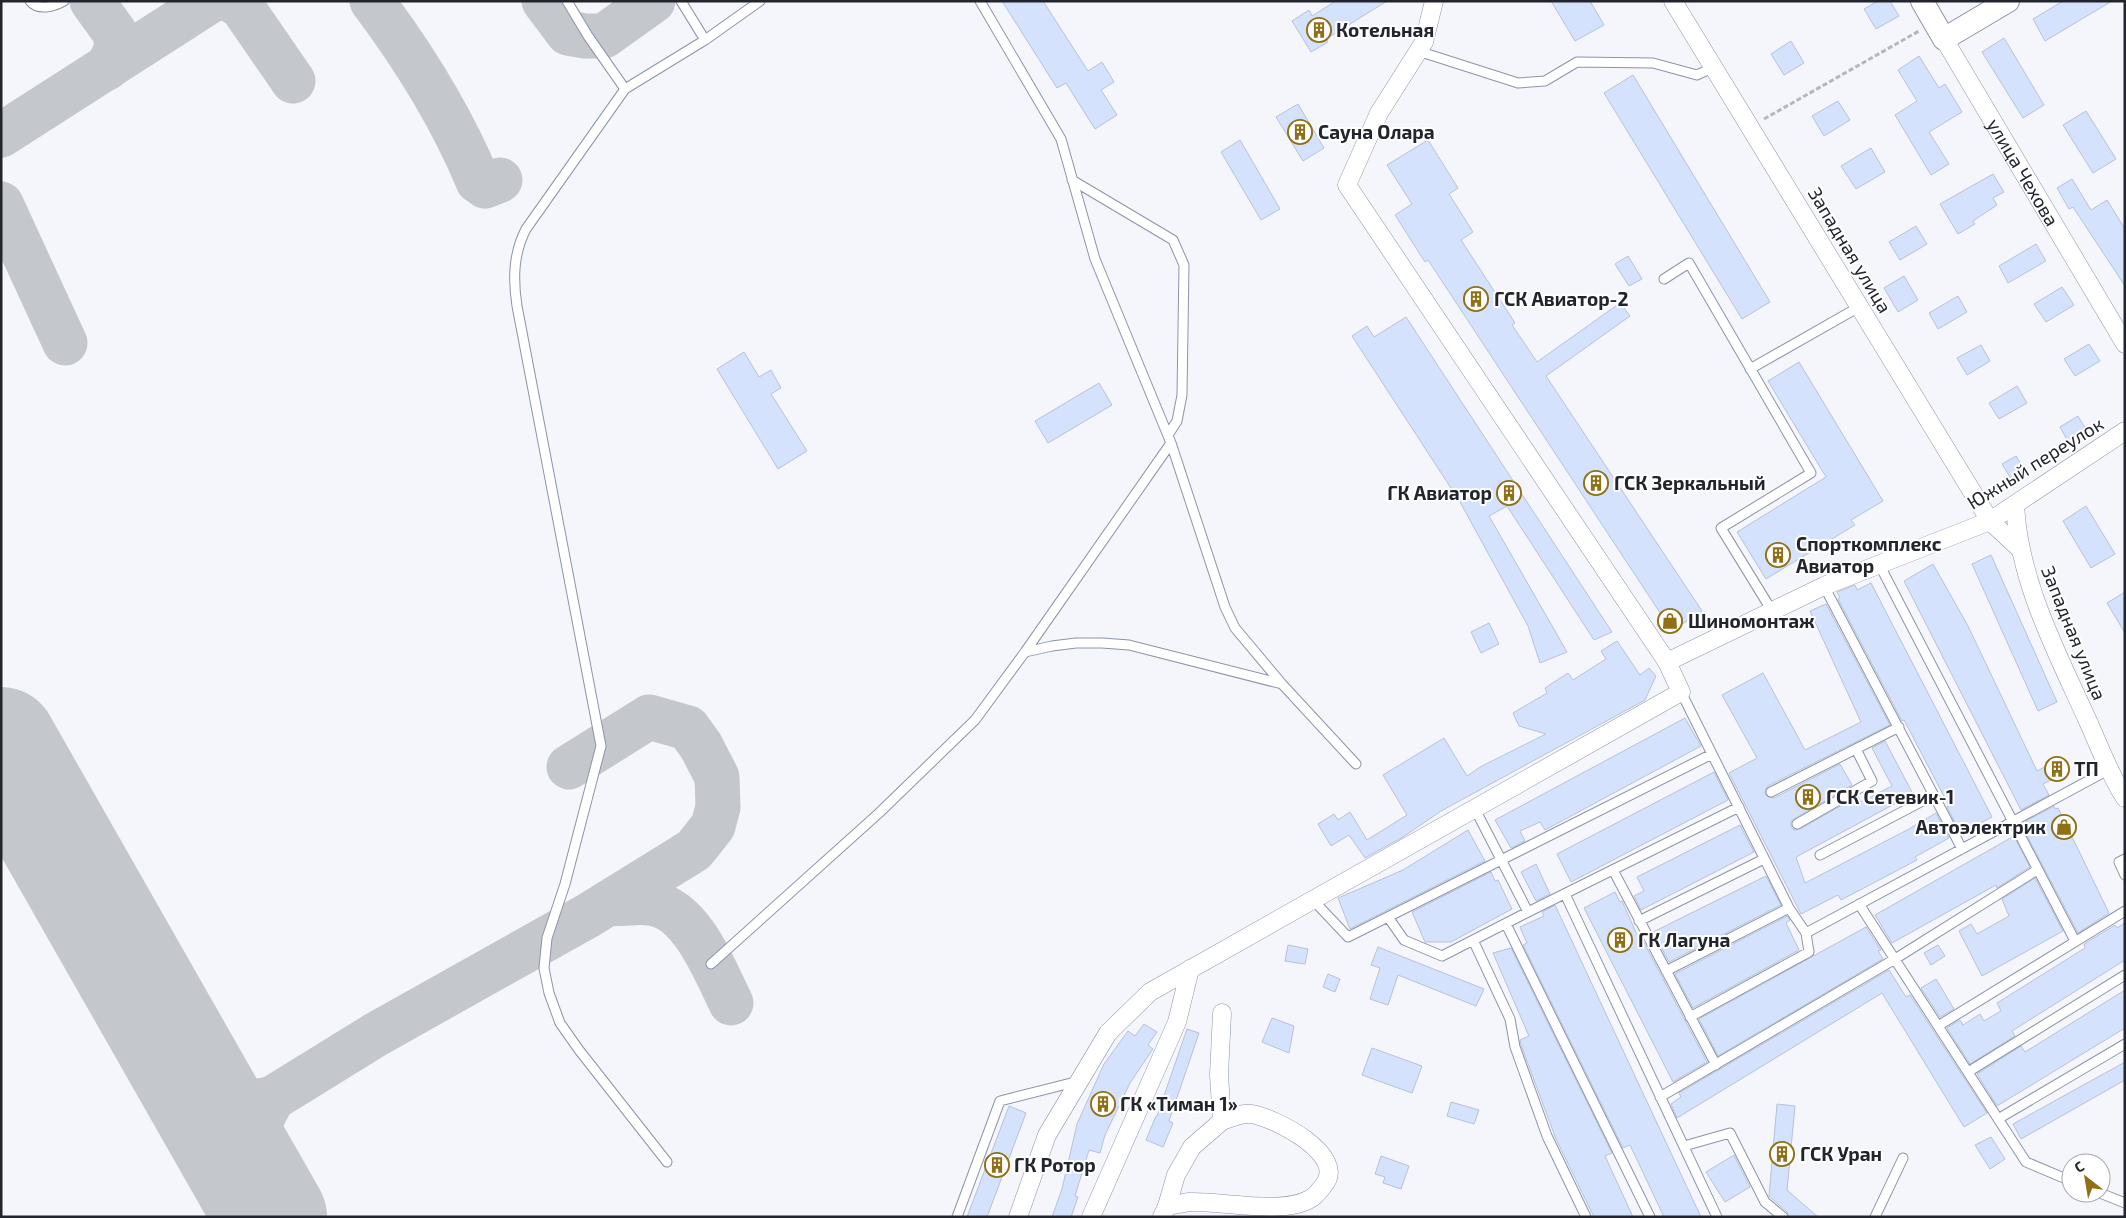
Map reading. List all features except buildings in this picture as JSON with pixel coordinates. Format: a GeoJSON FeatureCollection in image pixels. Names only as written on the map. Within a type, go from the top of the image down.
{"type":"FeatureCollection","features":[{"type":"Feature","properties":{"kind":"street"},"geometry":{"type":"LineString","coordinates":[[1018,1217],[1048,1135],[1079,1081],[1108,1033],[1150,992],[1681,692],[1667,662],[1347,185],[1379,113],[1424,42],[1434,1]]}},
{"type":"Feature","properties":{"kind":"street","name":"Западная улица"},"geometry":{"type":"LineString","coordinates":[[1673,1],[1990,521],[2020,549]]}},
{"type":"Feature","properties":{"kind":"street","name":"улица Чехова"},"geometry":{"type":"LineString","coordinates":[[1922,1],[2125,344]]}},
{"type":"Feature","properties":{"kind":"street"},"geometry":{"type":"LineString","coordinates":[[1939,31],[2008,1]]}},
{"type":"Feature","properties":{"kind":"street","name":"Южный переулок"},"geometry":{"type":"LineString","coordinates":[[1667,662],[1824,586],[1990,521],[2125,431]]}},
{"type":"Feature","properties":{"kind":"street","name":"Западная улица"},"geometry":{"type":"LineString","coordinates":[[2015,505],[2016,530],[2027,579],[2068,679],[2125,798]]}},
{"type":"Feature","properties":{"kind":"street"},"geometry":{"type":"LineString","coordinates":[[1091,1217],[1177,1022],[1190,969]]}},
{"type":"Feature","properties":{"kind":"street"},"geometry":{"type":"LineString","coordinates":[[1222,1013],[1220,1076],[1222,1121]]}},
{"type":"Feature","properties":{"kind":"street"},"geometry":{"type":"LineString","coordinates":[[1240,1114],[1277,1121],[1319,1149],[1328,1164],[1327,1182],[1312,1199],[1290,1207],[1189,1202],[1165,1211],[1176,1175],[1192,1147],[1222,1121],[1240,1114]]}},
{"type":"Feature","properties":{"kind":"lane"},"geometry":{"type":"LineString","coordinates":[[30,1],[44,8],[64,1]]}},
{"type":"Feature","properties":{"kind":"lane"},"geometry":{"type":"LineString","coordinates":[[568,1],[588,36],[625,89]]}},
{"type":"Feature","properties":{"kind":"lane"},"geometry":{"type":"LineString","coordinates":[[682,1],[705,40]]}},
{"type":"Feature","properties":{"kind":"lane"},"geometry":{"type":"LineString","coordinates":[[666,1162],[560,1023],[549,994],[544,968],[547,938],[565,884],[601,746],[514,286],[517,252],[526,229],[625,89],[705,40],[760,1]]}},
{"type":"Feature","properties":{"kind":"lane"},"geometry":{"type":"LineString","coordinates":[[980,1],[1061,139],[1095,259],[1169,439],[1225,607],[1236,628],[1282,684],[1356,764]]}},
{"type":"Feature","properties":{"kind":"lane"},"geometry":{"type":"LineString","coordinates":[[1418,51],[1518,84],[1545,81],[1577,62],[1653,63],[1697,76],[1714,67]]}},
{"type":"Feature","properties":{"kind":"lane"},"geometry":{"type":"LineString","coordinates":[[711,964],[879,813],[975,720],[1026,652],[1169,439],[1177,421],[1182,395],[1184,265],[1173,240],[1072,180]]}},
{"type":"Feature","properties":{"kind":"lane"},"geometry":{"type":"LineString","coordinates":[[1664,278],[1689,264],[1811,473],[1721,528],[1772,611]]}},
{"type":"Feature","properties":{"kind":"lane"},"geometry":{"type":"LineString","coordinates":[[1750,369],[1859,307]]}},
{"type":"Feature","properties":{"kind":"lane"},"geometry":{"type":"LineString","coordinates":[[1879,564],[2075,941]]}},
{"type":"Feature","properties":{"kind":"lane"},"geometry":{"type":"LineString","coordinates":[[1824,586],[1962,849]]}},
{"type":"Feature","properties":{"kind":"lane"},"geometry":{"type":"LineString","coordinates":[[1026,652],[1076,643],[1129,646],[1282,684]]}},
{"type":"Feature","properties":{"kind":"lane"},"geometry":{"type":"LineString","coordinates":[[1681,692],[1789,908],[1806,933],[1809,952],[1690,1017]]}},
{"type":"Feature","properties":{"kind":"lane"},"geometry":{"type":"LineString","coordinates":[[1771,792],[1899,727]]}},
{"type":"Feature","properties":{"kind":"lane"},"geometry":{"type":"LineString","coordinates":[[1796,824],[1872,781],[1856,749]]}},
{"type":"Feature","properties":{"kind":"lane"},"geometry":{"type":"LineString","coordinates":[[1313,900],[1348,937],[1712,754]]}},
{"type":"Feature","properties":{"kind":"lane"},"geometry":{"type":"LineString","coordinates":[[1806,933],[2110,769]]}},
{"type":"Feature","properties":{"kind":"lane"},"geometry":{"type":"LineString","coordinates":[[1820,855],[1934,795]]}},
{"type":"Feature","properties":{"kind":"lane"},"geometry":{"type":"LineString","coordinates":[[1388,917],[1404,940],[1442,956],[1739,808]]}},
{"type":"Feature","properties":{"kind":"lane"},"geometry":{"type":"LineString","coordinates":[[1474,809],[1528,912]]}},
{"type":"Feature","properties":{"kind":"lane"},"geometry":{"type":"LineString","coordinates":[[1639,921],[1764,859]]}},
{"type":"Feature","properties":{"kind":"lane"},"geometry":{"type":"LineString","coordinates":[[2125,859],[2119,862],[2125,875]]}},
{"type":"Feature","properties":{"kind":"lane"},"geometry":{"type":"LineString","coordinates":[[1613,870],[1716,1065]]}},
{"type":"Feature","properties":{"kind":"lane"},"geometry":{"type":"LineString","coordinates":[[1660,1097],[1895,960],[2037,870]]}},
{"type":"Feature","properties":{"kind":"lane"},"geometry":{"type":"LineString","coordinates":[[1565,894],[1717,1217]]}},
{"type":"Feature","properties":{"kind":"lane"},"geometry":{"type":"LineString","coordinates":[[1859,904],[2026,1162],[2061,1177]]}},
{"type":"Feature","properties":{"kind":"lane"},"geometry":{"type":"LineString","coordinates":[[1666,971],[1789,908]]}},
{"type":"Feature","properties":{"kind":"lane"},"geometry":{"type":"LineString","coordinates":[[1938,1026],[2125,911]]}},
{"type":"Feature","properties":{"kind":"lane"},"geometry":{"type":"LineString","coordinates":[[1506,924],[1650,1217]]}},
{"type":"Feature","properties":{"kind":"lane"},"geometry":{"type":"LineString","coordinates":[[1474,940],[1510,1018],[1514,1047],[1547,1136],[1586,1217]]}},
{"type":"Feature","properties":{"kind":"lane"},"geometry":{"type":"LineString","coordinates":[[1968,1072],[2125,974]]}},
{"type":"Feature","properties":{"kind":"lane"},"geometry":{"type":"LineString","coordinates":[[1998,1119],[2125,1044]]}},
{"type":"Feature","properties":{"kind":"lane"},"geometry":{"type":"LineString","coordinates":[[957,1217],[1000,1101],[1079,1081]]}},
{"type":"Feature","properties":{"kind":"lane"},"geometry":{"type":"LineString","coordinates":[[1684,1146],[1730,1133],[1765,1202],[1783,1217]]}},
{"type":"Feature","properties":{"kind":"lane"},"geometry":{"type":"LineString","coordinates":[[1875,1217],[1903,1158]]}},
{"type":"Feature","properties":{"kind":"lane"},"geometry":{"type":"LineString","coordinates":[[2111,1197],[2125,1203]]}},
{"type":"Feature","properties":{"kind":"path"},"geometry":{"type":"LineString","coordinates":[[1750,127],[1939,31]]}},
{"type":"Feature","properties":{"kind":"taxiway"},"geometry":{"type":"LineString","coordinates":[[92,1],[115,33],[117,49],[107,68]]}},
{"type":"Feature","properties":{"kind":"taxiway"},"geometry":{"type":"LineString","coordinates":[[1,135],[210,1]]}},
{"type":"Feature","properties":{"kind":"taxiway"},"geometry":{"type":"LineString","coordinates":[[233,1],[242,7],[293,81]]}},
{"type":"Feature","properties":{"kind":"taxiway"},"geometry":{"type":"LineString","coordinates":[[372,1],[417,65],[444,110],[478,181],[485,186],[500,180]]}},
{"type":"Feature","properties":{"kind":"taxiway"},"geometry":{"type":"LineString","coordinates":[[544,1],[568,33],[585,36],[604,36],[653,1]]}},
{"type":"Feature","properties":{"kind":"taxiway"},"geometry":{"type":"LineString","coordinates":[[1,204],[65,343]]}},
{"type":"Feature","properties":{"kind":"taxiway"},"geometry":{"type":"LineString","coordinates":[[188,1071],[207,1085],[228,1096],[249,1101],[273,1098],[375,1035],[589,915],[694,850],[713,826],[718,807],[717,777],[701,746],[688,728],[649,717],[569,767]]}},
{"type":"Feature","properties":{"kind":"taxiway"},"geometry":{"type":"LineString","coordinates":[[608,903],[643,902],[655,904],[669,909],[681,918],[701,944],[731,1003]]}},
{"type":"Feature","properties":{"kind":"taxiway"},"geometry":{"type":"LineString","coordinates":[[257,1192],[252,1154],[253,1144],[260,1123],[273,1098]]}},
{"type":"Feature","properties":{"kind":"runway"},"geometry":{"type":"LineString","coordinates":[[1,743],[271,1217]]}},
{"type":"Feature","properties":{"kind":"place","name":"Котельная"},"geometry":{"type":"Point","coordinates":[1319,30]}},
{"type":"Feature","properties":{"kind":"place","name":"Сауна Олара"},"geometry":{"type":"Point","coordinates":[1300,132]}},
{"type":"Feature","properties":{"kind":"place","name":"ГСК Авиатор-2"},"geometry":{"type":"Point","coordinates":[1476,299]}},
{"type":"Feature","properties":{"kind":"place","name":"ГСК Зеркальный"},"geometry":{"type":"Point","coordinates":[1596,483]}},
{"type":"Feature","properties":{"kind":"place","name":"ГК Авиатор"},"geometry":{"type":"Point","coordinates":[1509,493]}},
{"type":"Feature","properties":{"kind":"place","name":"Спорткомплекс Авиатор"},"geometry":{"type":"Point","coordinates":[1778,555]}},
{"type":"Feature","properties":{"kind":"place","name":"Шиномонтаж"},"geometry":{"type":"Point","coordinates":[1670,621]}},
{"type":"Feature","properties":{"kind":"place","name":"ТП"},"geometry":{"type":"Point","coordinates":[2057,769]}},
{"type":"Feature","properties":{"kind":"place","name":"ГСК Сетевик-1"},"geometry":{"type":"Point","coordinates":[1808,797]}},
{"type":"Feature","properties":{"kind":"place","name":"Автоэлектрик"},"geometry":{"type":"Point","coordinates":[2064,827]}},
{"type":"Feature","properties":{"kind":"place","name":"ГК Лагуна"},"geometry":{"type":"Point","coordinates":[1620,940]}},
{"type":"Feature","properties":{"kind":"place","name":"ГК «Тиман 1»"},"geometry":{"type":"Point","coordinates":[1103,1104]}},
{"type":"Feature","properties":{"kind":"place","name":"ГСК Уран"},"geometry":{"type":"Point","coordinates":[1782,1154]}},
{"type":"Feature","properties":{"kind":"place","name":"ГК Ротор"},"geometry":{"type":"Point","coordinates":[997,1165]}}]}
